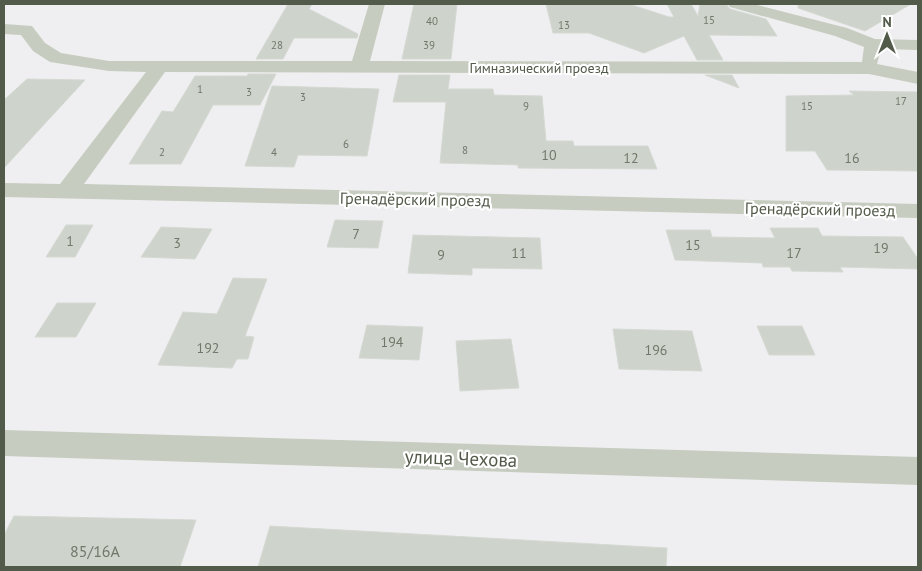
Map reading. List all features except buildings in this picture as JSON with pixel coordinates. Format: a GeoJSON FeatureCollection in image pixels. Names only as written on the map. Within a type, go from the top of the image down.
{"type":"FeatureCollection","features":[{"type":"Feature","properties":{"kind":"street"},"geometry":{"type":"LineString","coordinates":[[359,68],[377,4]]}},
{"type":"Feature","properties":{"kind":"street"},"geometry":{"type":"LineString","coordinates":[[736,4],[841,32],[873,44],[918,45]]}},
{"type":"Feature","properties":{"kind":"street","name":"Гимназический проезд"},"geometry":{"type":"LineString","coordinates":[[4,29],[26,30],[39,47],[56,58],[109,66],[870,68],[918,78]]}},
{"type":"Feature","properties":{"kind":"street"},"geometry":{"type":"LineString","coordinates":[[870,68],[873,44]]}},
{"type":"Feature","properties":{"kind":"street"},"geometry":{"type":"LineString","coordinates":[[67,191],[159,67]]}},
{"type":"Feature","properties":{"kind":"street","name":"Гренадёрский проезд"},"geometry":{"type":"LineString","coordinates":[[4,190],[918,211]]}},
{"type":"Feature","properties":{"kind":"street","name":"улица Чехова"},"geometry":{"type":"LineString","coordinates":[[4,443],[918,471]]}}]}
